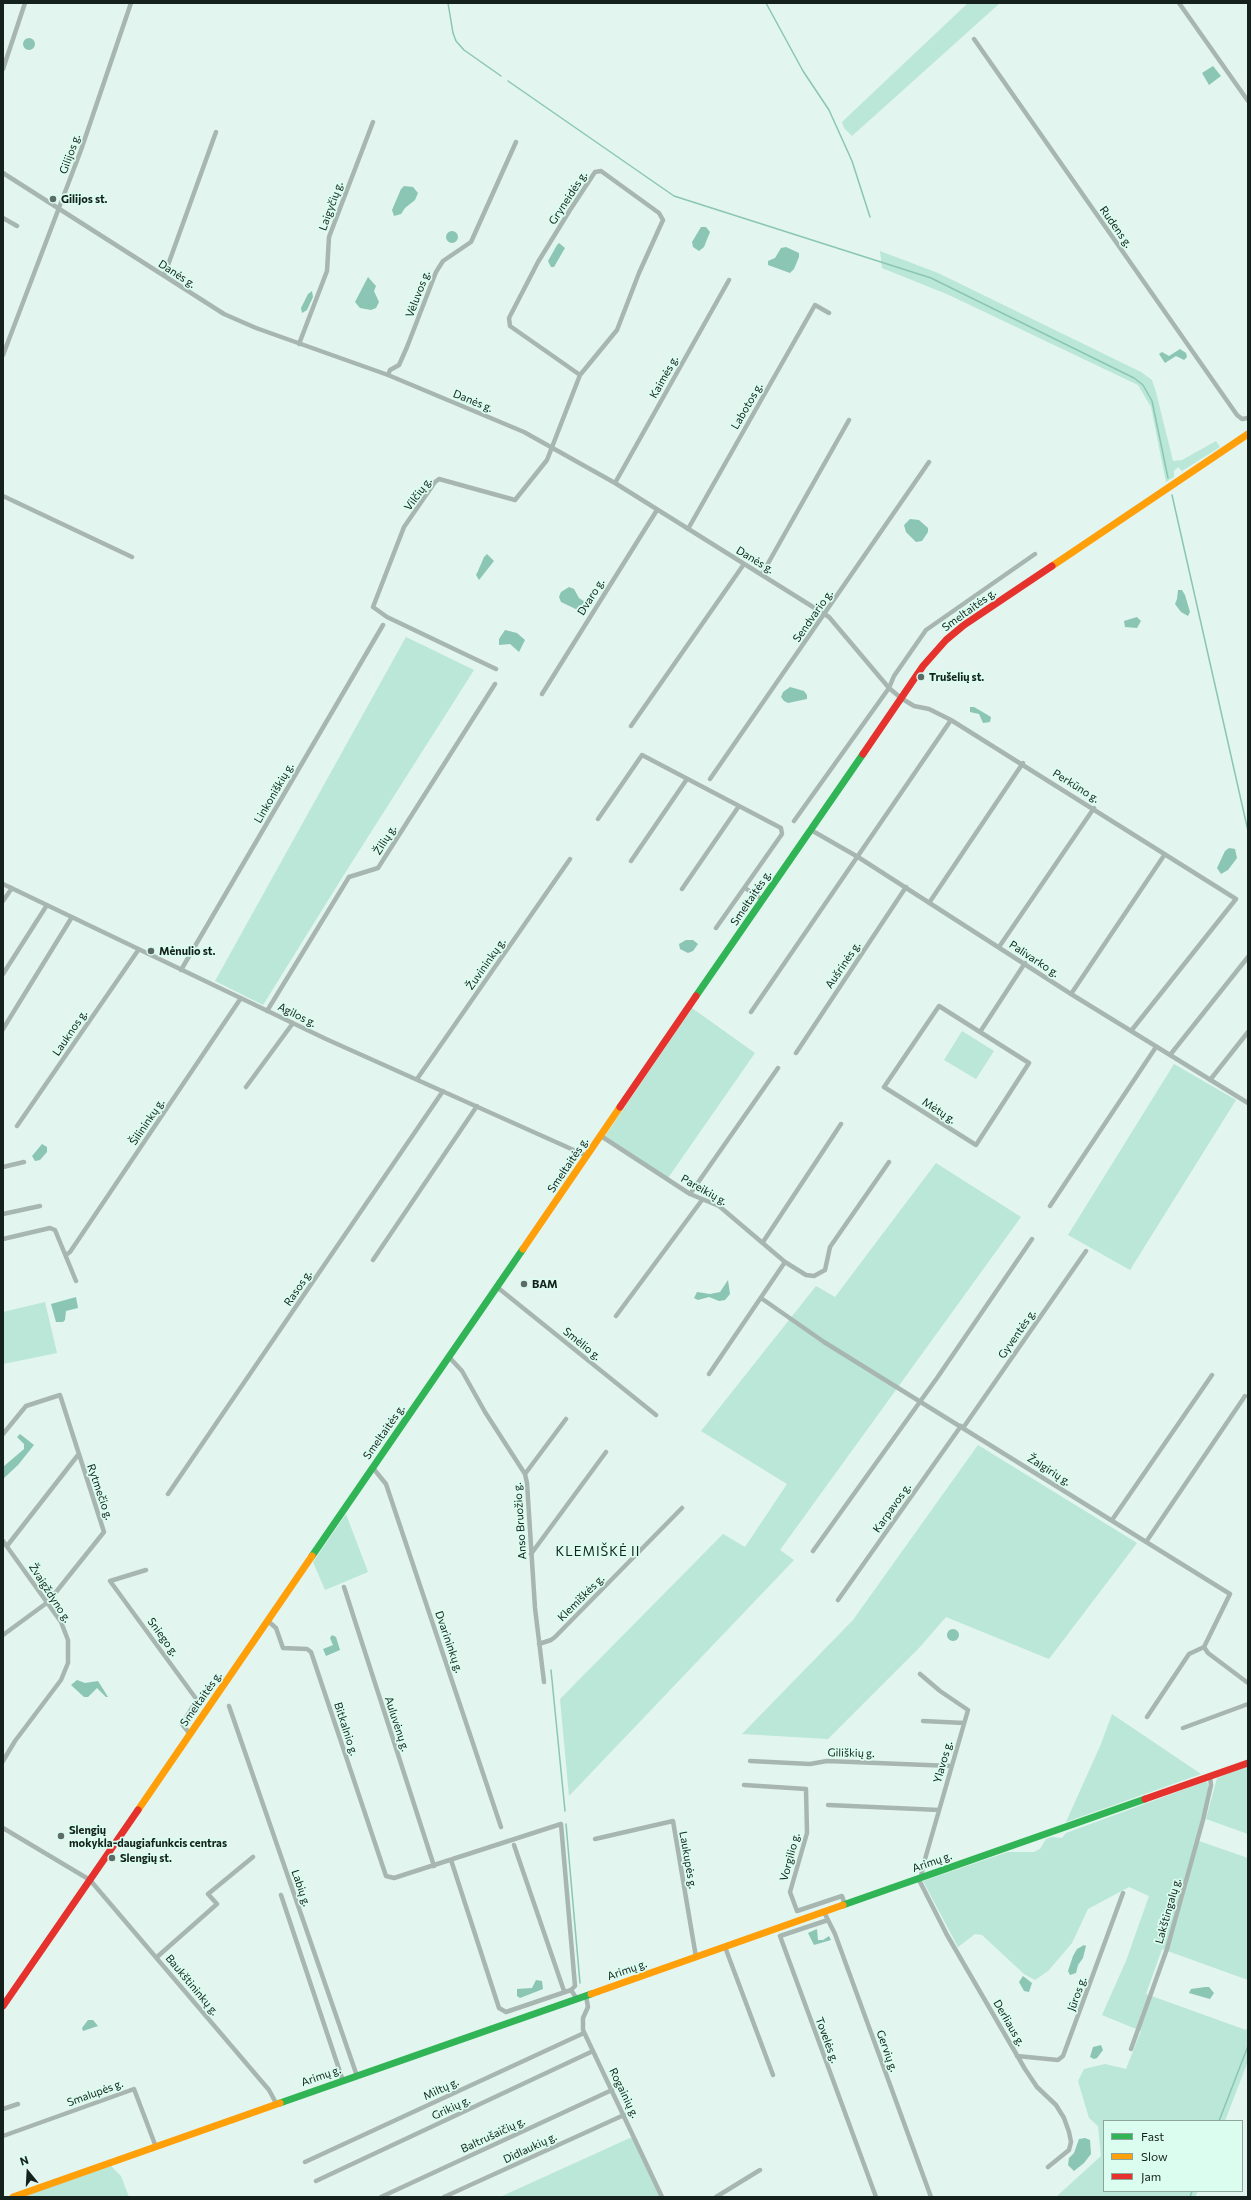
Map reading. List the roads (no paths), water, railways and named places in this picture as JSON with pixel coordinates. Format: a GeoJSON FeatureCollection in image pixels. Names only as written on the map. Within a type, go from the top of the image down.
{"type":"FeatureCollection","features":[{"type":"Feature","properties":{"kind":"main road","name":"Smeltaitės g."},"geometry":{"type":"LineString","coordinates":[[3,2006],[901,698],[935,651],[964,625],[1248,434]]}},
{"type":"Feature","properties":{"kind":"main road","name":"Arimų g."},"geometry":{"type":"LineString","coordinates":[[13,2197],[1248,1763]]}},
{"type":"Feature","properties":{"kind":"street"},"geometry":{"type":"LineString","coordinates":[[3,69],[25,3]]}},
{"type":"Feature","properties":{"kind":"street","name":"Gilijos g."},"geometry":{"type":"LineString","coordinates":[[3,355],[59,209],[131,3]]}},
{"type":"Feature","properties":{"kind":"street"},"geometry":{"type":"LineString","coordinates":[[1179,3],[1248,101]]}},
{"type":"Feature","properties":{"kind":"street","name":"Rudens g."},"geometry":{"type":"LineString","coordinates":[[974,39],[1237,415],[1242,418],[1248,418]]}},
{"type":"Feature","properties":{"kind":"street","name":"Laigyčių g."},"geometry":{"type":"LineString","coordinates":[[300,344],[327,271],[329,237],[373,122]]}},
{"type":"Feature","properties":{"kind":"street"},"geometry":{"type":"LineString","coordinates":[[164,276],[216,132]]}},
{"type":"Feature","properties":{"kind":"street","name":"Vėluvos g."},"geometry":{"type":"LineString","coordinates":[[388,375],[390,370],[399,364],[407,347],[436,272],[443,262],[471,242],[516,142]]}},
{"type":"Feature","properties":{"kind":"street","name":"Gryneidės g."},"geometry":{"type":"LineString","coordinates":[[553,447],[580,375],[617,330],[639,273],[663,220],[659,213],[601,171],[595,172],[570,210],[538,262],[509,318],[510,326],[580,375]]}},
{"type":"Feature","properties":{"kind":"street","name":"Danės g."},"geometry":{"type":"LineString","coordinates":[[3,172],[224,314],[300,344],[388,375],[524,432],[615,483],[825,614],[889,688],[901,698]]}},
{"type":"Feature","properties":{"kind":"street"},"geometry":{"type":"LineString","coordinates":[[3,218],[17,226]]}},
{"type":"Feature","properties":{"kind":"street","name":"Kaimės g."},"geometry":{"type":"LineString","coordinates":[[615,483],[729,280]]}},
{"type":"Feature","properties":{"kind":"street","name":"Labotos g."},"geometry":{"type":"LineString","coordinates":[[688,529],[815,305],[829,313]]}},
{"type":"Feature","properties":{"kind":"street"},"geometry":{"type":"LineString","coordinates":[[762,574],[849,420]]}},
{"type":"Feature","properties":{"kind":"street","name":"Vilčių g."},"geometry":{"type":"LineString","coordinates":[[496,669],[387,617],[373,607],[404,527],[434,482],[439,479],[515,500],[547,460],[553,447]]}},
{"type":"Feature","properties":{"kind":"street","name":"Sendvario g."},"geometry":{"type":"LineString","coordinates":[[710,779],[929,462]]}},
{"type":"Feature","properties":{"kind":"street"},"geometry":{"type":"LineString","coordinates":[[3,496],[132,558]]}},
{"type":"Feature","properties":{"kind":"street","name":"Dvaro g."},"geometry":{"type":"LineString","coordinates":[[542,694],[657,510]]}},
{"type":"Feature","properties":{"kind":"street"},"geometry":{"type":"LineString","coordinates":[[794,821],[889,688],[894,676],[930,626],[1035,554]]}},
{"type":"Feature","properties":{"kind":"street"},"geometry":{"type":"LineString","coordinates":[[631,726],[744,564]]}},
{"type":"Feature","properties":{"kind":"street","name":"Linkoniškių g."},"geometry":{"type":"LineString","coordinates":[[181,970],[383,625]]}},
{"type":"Feature","properties":{"kind":"street","name":"Žilių g."},"geometry":{"type":"LineString","coordinates":[[267,1011],[350,877],[378,868],[495,684]]}},
{"type":"Feature","properties":{"kind":"street","name":"Perkūno g."},"geometry":{"type":"LineString","coordinates":[[901,698],[914,706],[929,709],[951,720],[1023,763],[1236,899],[1131,1031]]}},
{"type":"Feature","properties":{"kind":"street"},"geometry":{"type":"LineString","coordinates":[[751,1012],[951,720]]}},
{"type":"Feature","properties":{"kind":"street"},"geometry":{"type":"LineString","coordinates":[[598,819],[642,755],[781,828],[782,834],[716,928]]}},
{"type":"Feature","properties":{"kind":"street"},"geometry":{"type":"LineString","coordinates":[[929,903],[1023,763]]}},
{"type":"Feature","properties":{"kind":"street"},"geometry":{"type":"LineString","coordinates":[[631,861],[687,779]]}},
{"type":"Feature","properties":{"kind":"street"},"geometry":{"type":"LineString","coordinates":[[682,888],[739,806]]}},
{"type":"Feature","properties":{"kind":"street"},"geometry":{"type":"LineString","coordinates":[[999,947],[1094,808]]}},
{"type":"Feature","properties":{"kind":"street","name":"Palivarko g."},"geometry":{"type":"LineString","coordinates":[[811,830],[858,857],[1071,994],[1248,1103]]}},
{"type":"Feature","properties":{"kind":"street"},"geometry":{"type":"LineString","coordinates":[[1071,994],[1165,854]]}},
{"type":"Feature","properties":{"kind":"street","name":"Žuvininkų g."},"geometry":{"type":"LineString","coordinates":[[417,1079],[570,859]]}},
{"type":"Feature","properties":{"kind":"street","name":"Agilos g."},"geometry":{"type":"LineString","coordinates":[[3,884],[267,1011],[587,1156]]}},
{"type":"Feature","properties":{"kind":"street"},"geometry":{"type":"LineString","coordinates":[[3,901],[12,888]]}},
{"type":"Feature","properties":{"kind":"street"},"geometry":{"type":"LineString","coordinates":[[745,888],[763,900]]}},
{"type":"Feature","properties":{"kind":"street","name":"Aušrinės g."},"geometry":{"type":"LineString","coordinates":[[796,1053],[906,888]]}},
{"type":"Feature","properties":{"kind":"street"},"geometry":{"type":"LineString","coordinates":[[3,974],[47,905]]}},
{"type":"Feature","properties":{"kind":"street"},"geometry":{"type":"LineString","coordinates":[[3,1029],[72,917]]}},
{"type":"Feature","properties":{"kind":"street","name":"Lauknos g."},"geometry":{"type":"LineString","coordinates":[[17,1126],[139,949]]}},
{"type":"Feature","properties":{"kind":"street"},"geometry":{"type":"LineString","coordinates":[[1170,1055],[1248,957]]}},
{"type":"Feature","properties":{"kind":"street"},"geometry":{"type":"LineString","coordinates":[[980,1032],[1025,963]]}},
{"type":"Feature","properties":{"kind":"street","name":"Šilininkų g."},"geometry":{"type":"LineString","coordinates":[[66,1255],[70,1252],[241,998]]}},
{"type":"Feature","properties":{"kind":"street","name":"Mėtų g."},"geometry":{"type":"LineString","coordinates":[[939,1006],[980,1032],[1029,1063],[976,1145],[884,1087],[939,1006]]}},
{"type":"Feature","properties":{"kind":"street"},"geometry":{"type":"LineString","coordinates":[[246,1087],[293,1023]]}},
{"type":"Feature","properties":{"kind":"street"},"geometry":{"type":"LineString","coordinates":[[1210,1080],[1248,1032]]}},
{"type":"Feature","properties":{"kind":"street"},"geometry":{"type":"LineString","coordinates":[[1050,1206],[1156,1047]]}},
{"type":"Feature","properties":{"kind":"street"},"geometry":{"type":"LineString","coordinates":[[690,1194],[778,1068]]}},
{"type":"Feature","properties":{"kind":"street","name":"Rasos g."},"geometry":{"type":"LineString","coordinates":[[168,1494],[443,1091]]}},
{"type":"Feature","properties":{"kind":"street"},"geometry":{"type":"LineString","coordinates":[[373,1260],[476,1106]]}},
{"type":"Feature","properties":{"kind":"street"},"geometry":{"type":"LineString","coordinates":[[763,1242],[841,1124]]}},
{"type":"Feature","properties":{"kind":"street","name":"Pareikių g."},"geometry":{"type":"LineString","coordinates":[[601,1136],[690,1194],[719,1206],[785,1262],[806,1275],[814,1276],[825,1270],[830,1247],[889,1162]]}},
{"type":"Feature","properties":{"kind":"street"},"geometry":{"type":"LineString","coordinates":[[3,1167],[24,1162]]}},
{"type":"Feature","properties":{"kind":"street"},"geometry":{"type":"LineString","coordinates":[[616,1316],[702,1200]]}},
{"type":"Feature","properties":{"kind":"street"},"geometry":{"type":"LineString","coordinates":[[3,1214],[40,1206]]}},
{"type":"Feature","properties":{"kind":"street"},"geometry":{"type":"LineString","coordinates":[[3,1239],[50,1228],[55,1230],[76,1281]]}},
{"type":"Feature","properties":{"kind":"street"},"geometry":{"type":"LineString","coordinates":[[813,1551],[921,1401],[1032,1239]]}},
{"type":"Feature","properties":{"kind":"street","name":"Gyventės g."},"geometry":{"type":"LineString","coordinates":[[962,1427],[1086,1251]]}},
{"type":"Feature","properties":{"kind":"street"},"geometry":{"type":"LineString","coordinates":[[709,1374],[785,1262]]}},
{"type":"Feature","properties":{"kind":"street","name":"Smėlio g."},"geometry":{"type":"LineString","coordinates":[[497,1287],[656,1415]]}},
{"type":"Feature","properties":{"kind":"street","name":"Žalgirių g."},"geometry":{"type":"LineString","coordinates":[[761,1298],[824,1342],[1230,1594],[1204,1647]]}},
{"type":"Feature","properties":{"kind":"street","name":"Anso Bruožio g."},"geometry":{"type":"LineString","coordinates":[[449,1357],[462,1371],[485,1412],[525,1474],[527,1483],[531,1554],[539,1644],[544,1682]]}},
{"type":"Feature","properties":{"kind":"street"},"geometry":{"type":"LineString","coordinates":[[1112,1520],[1212,1375]]}},
{"type":"Feature","properties":{"kind":"street","name":"Rytmečio g."},"geometry":{"type":"LineString","coordinates":[[3,1434],[26,1406],[60,1395],[78,1455],[104,1532],[48,1602]]}},
{"type":"Feature","properties":{"kind":"street"},"geometry":{"type":"LineString","coordinates":[[1146,1542],[1245,1396]]}},
{"type":"Feature","properties":{"kind":"street"},"geometry":{"type":"LineString","coordinates":[[525,1474],[566,1419]]}},
{"type":"Feature","properties":{"kind":"street","name":"Karpavos g."},"geometry":{"type":"LineString","coordinates":[[838,1600],[962,1427]]}},
{"type":"Feature","properties":{"kind":"street"},"geometry":{"type":"LineString","coordinates":[[531,1554],[606,1452]]}},
{"type":"Feature","properties":{"kind":"street"},"geometry":{"type":"LineString","coordinates":[[7,1546],[78,1455]]}},
{"type":"Feature","properties":{"kind":"street","name":"Dvarininkų g."},"geometry":{"type":"LineString","coordinates":[[373,1468],[386,1484],[501,1826]]}},
{"type":"Feature","properties":{"kind":"street","name":"Klemiškės g."},"geometry":{"type":"LineString","coordinates":[[539,1644],[555,1637],[682,1508]]}},
{"type":"Feature","properties":{"kind":"street","name":"Žvaigždyno g."},"geometry":{"type":"LineString","coordinates":[[3,1541],[48,1602],[61,1622],[68,1640],[66,1670],[61,1680],[15,1741],[3,1761]]}},
{"type":"Feature","properties":{"kind":"street","name":"Sniego g."},"geometry":{"type":"LineString","coordinates":[[146,1570],[110,1581],[197,1700],[182,1724],[190,1734]]}},
{"type":"Feature","properties":{"kind":"street","name":"Auluvėnų g."},"geometry":{"type":"LineString","coordinates":[[344,1587],[434,1866]]}},
{"type":"Feature","properties":{"kind":"street"},"geometry":{"type":"LineString","coordinates":[[3,1635],[48,1602]]}},
{"type":"Feature","properties":{"kind":"street","name":"Bitkalnio g."},"geometry":{"type":"LineString","coordinates":[[268,1621],[276,1628],[283,1648],[307,1649],[311,1652],[386,1876],[394,1878],[434,1866]]}},
{"type":"Feature","properties":{"kind":"street"},"geometry":{"type":"LineString","coordinates":[[1147,1717],[1189,1654],[1204,1647],[1208,1653],[1248,1683]]}},
{"type":"Feature","properties":{"kind":"street","name":"Ylavos g."},"geometry":{"type":"LineString","coordinates":[[920,1674],[940,1692],[968,1710],[920,1878]]}},
{"type":"Feature","properties":{"kind":"street"},"geometry":{"type":"LineString","coordinates":[[1183,1728],[1248,1704]]}},
{"type":"Feature","properties":{"kind":"street","name":"Labių g."},"geometry":{"type":"LineString","coordinates":[[230,1706],[356,2076]]}},
{"type":"Feature","properties":{"kind":"street"},"geometry":{"type":"LineString","coordinates":[[923,1721],[964,1723]]}},
{"type":"Feature","properties":{"kind":"street","name":"Giliškių g."},"geometry":{"type":"LineString","coordinates":[[750,1761],[810,1764],[827,1761],[951,1766]]}},
{"type":"Feature","properties":{"kind":"street","name":"Lakštingalų g."},"geometry":{"type":"LineString","coordinates":[[1131,2049],[1167,1949],[1202,1824],[1211,1785],[1210,1776]]}},
{"type":"Feature","properties":{"kind":"street","name":"Vorgilio g."},"geometry":{"type":"LineString","coordinates":[[744,1785],[806,1789],[807,1833],[790,1892],[797,1911],[842,1896],[845,1905]]}},
{"type":"Feature","properties":{"kind":"street"},"geometry":{"type":"LineString","coordinates":[[828,1805],[939,1810]]}},
{"type":"Feature","properties":{"kind":"street","name":"Laukupės g."},"geometry":{"type":"LineString","coordinates":[[595,1838],[673,1821],[696,1957]]}},
{"type":"Feature","properties":{"kind":"street"},"geometry":{"type":"LineString","coordinates":[[434,1866],[451,1860],[561,1824],[575,1986],[571,1990],[506,2012],[499,2008],[451,1860]]}},
{"type":"Feature","properties":{"kind":"street","name":"Baukštininkų g."},"geometry":{"type":"LineString","coordinates":[[3,1828],[90,1880],[269,2090],[276,2104]]}},
{"type":"Feature","properties":{"kind":"street"},"geometry":{"type":"LineString","coordinates":[[514,1845],[564,1992]]}},
{"type":"Feature","properties":{"kind":"street"},"geometry":{"type":"LineString","coordinates":[[157,1958],[216,1904],[208,1894],[253,1857]]}},
{"type":"Feature","properties":{"kind":"street","name":"Derliaus g."},"geometry":{"type":"LineString","coordinates":[[920,1878],[947,1935],[1018,2056],[1038,2087],[1056,2105],[1069,2132],[1071,2142],[1069,2150],[1048,2167]]}},
{"type":"Feature","properties":{"kind":"street","name":"Jūros g."},"geometry":{"type":"LineString","coordinates":[[1018,2056],[1058,2060],[1063,2056],[1123,1893]]}},
{"type":"Feature","properties":{"kind":"street"},"geometry":{"type":"LineString","coordinates":[[281,1895],[343,2081]]}},
{"type":"Feature","properties":{"kind":"street","name":"Gervių g."},"geometry":{"type":"LineString","coordinates":[[824,1912],[930,2197]]}},
{"type":"Feature","properties":{"kind":"street","name":"Tovelės g."},"geometry":{"type":"LineString","coordinates":[[828,1920],[780,1936],[876,2197]]}},
{"type":"Feature","properties":{"kind":"street"},"geometry":{"type":"LineString","coordinates":[[725,1947],[773,2075]]}},
{"type":"Feature","properties":{"kind":"street"},"geometry":{"type":"LineString","coordinates":[[571,1990],[577,1999]]}},
{"type":"Feature","properties":{"kind":"street"},"geometry":{"type":"LineString","coordinates":[[584,2033],[582,2025],[588,2007],[586,1996]]}},
{"type":"Feature","properties":{"kind":"street","name":"Rogainių g."},"geometry":{"type":"LineString","coordinates":[[584,2033],[662,2197]]}},
{"type":"Feature","properties":{"kind":"street","name":"Miltų g."},"geometry":{"type":"LineString","coordinates":[[305,2162],[584,2033]]}},
{"type":"Feature","properties":{"kind":"street","name":"Grikių g."},"geometry":{"type":"LineString","coordinates":[[316,2181],[593,2051]]}},
{"type":"Feature","properties":{"kind":"street","name":"Smalupės g."},"geometry":{"type":"LineString","coordinates":[[3,2136],[134,2089],[156,2147]]}},
{"type":"Feature","properties":{"kind":"street","name":"Baltrušaičių g."},"geometry":{"type":"LineString","coordinates":[[381,2197],[612,2090]]}},
{"type":"Feature","properties":{"kind":"street"},"geometry":{"type":"LineString","coordinates":[[3,2109],[18,2104]]}},
{"type":"Feature","properties":{"kind":"street","name":"Didlaukių g."},"geometry":{"type":"LineString","coordinates":[[444,2197],[624,2115]]}},
{"type":"Feature","properties":{"kind":"street"},"geometry":{"type":"LineString","coordinates":[[716,2197],[760,2170]]}},
{"type":"Feature","properties":{"kind":"waterway"},"geometry":{"type":"LineString","coordinates":[[448,3],[453,33],[456,41],[464,50],[501,76]]}},
{"type":"Feature","properties":{"kind":"waterway"},"geometry":{"type":"LineString","coordinates":[[766,3],[803,71],[829,110],[852,161],[870,217]]}},
{"type":"Feature","properties":{"kind":"waterway"},"geometry":{"type":"LineString","coordinates":[[508,81],[674,196],[931,278],[1134,378],[1143,385],[1152,401],[1168,478]]}},
{"type":"Feature","properties":{"kind":"waterway"},"geometry":{"type":"LineString","coordinates":[[1172,495],[1248,831]]}},
{"type":"Feature","properties":{"kind":"waterway"},"geometry":{"type":"LineString","coordinates":[[551,1670],[565,1811]]}},
{"type":"Feature","properties":{"kind":"waterway"},"geometry":{"type":"LineString","coordinates":[[566,1824],[580,1983]]}},
{"type":"Feature","properties":{"kind":"waterway"},"geometry":{"type":"LineString","coordinates":[[1219,2120],[1248,2046]]}},
{"type":"Feature","properties":{"kind":"waterway"},"geometry":{"type":"LineString","coordinates":[[1190,2197],[1192,2192]]}},
{"type":"Feature","properties":{"kind":"place","name":"Gilijos st."},"geometry":{"type":"Point","coordinates":[53,199]}},
{"type":"Feature","properties":{"kind":"place","name":"Trušelių st."},"geometry":{"type":"Point","coordinates":[921,677]}},
{"type":"Feature","properties":{"kind":"place","name":"Mėnulio st."},"geometry":{"type":"Point","coordinates":[151,951]}},
{"type":"Feature","properties":{"kind":"place","name":"BAM"},"geometry":{"type":"Point","coordinates":[524,1284]}},
{"type":"Feature","properties":{"kind":"place","name":"Slengių mokykla-daugiafunkcis centras"},"geometry":{"type":"Point","coordinates":[61,1836]}},
{"type":"Feature","properties":{"kind":"place","name":"Slengių st."},"geometry":{"type":"Point","coordinates":[112,1858]}},
{"type":"Feature","properties":{"kind":"district","name":"KLEMIŠKĖ II"},"geometry":{"type":"Point","coordinates":[598,1552]}}]}
